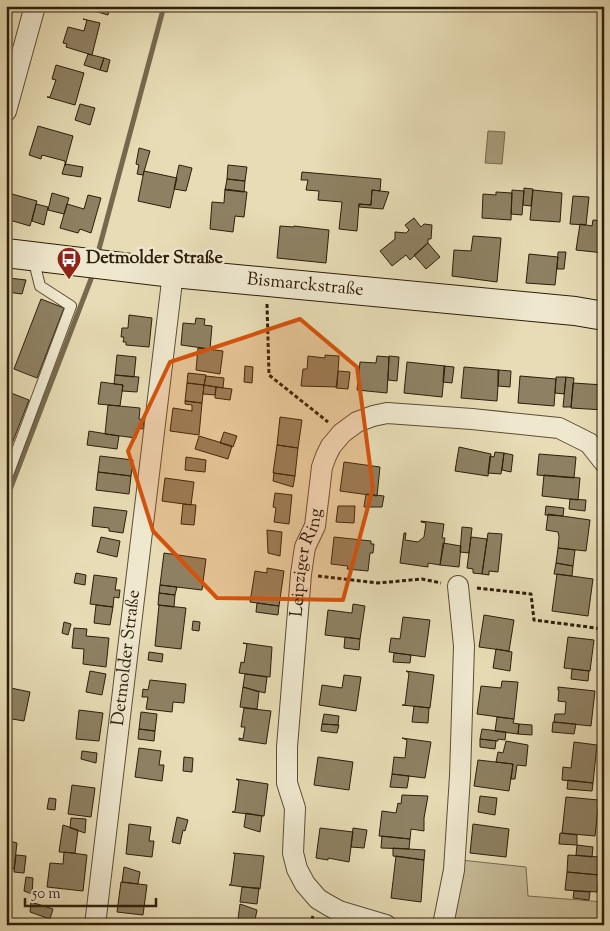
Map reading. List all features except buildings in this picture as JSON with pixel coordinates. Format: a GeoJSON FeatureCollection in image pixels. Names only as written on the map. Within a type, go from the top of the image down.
{"type":"FeatureCollection","features":[{"type":"Feature","properties":{"kind":"main road","name":"Bismarckstraße"},"geometry":{"type":"LineString","coordinates":[[6,253],[38,257],[88,270],[173,273],[267,281],[604,316]]}},
{"type":"Feature","properties":{"kind":"street"},"geometry":{"type":"LineString","coordinates":[[8,99],[35,6]]}},
{"type":"Feature","properties":{"kind":"street","name":"Detmolder Straße"},"geometry":{"type":"LineString","coordinates":[[95,925],[173,273]]}},
{"type":"Feature","properties":{"kind":"street","name":"Leipziger Ring"},"geometry":{"type":"LineString","coordinates":[[386,925],[339,912],[318,899],[305,884],[297,869],[294,853],[295,808],[287,783],[287,747],[301,574],[305,547],[315,526],[322,467],[331,446],[342,433],[357,422],[387,413],[559,428],[590,443],[604,462]]}},
{"type":"Feature","properties":{"kind":"street"},"geometry":{"type":"LineString","coordinates":[[443,925],[454,870],[460,776],[464,646],[458,586]]}},
{"type":"Feature","properties":{"kind":"lane"},"geometry":{"type":"LineString","coordinates":[[6,480],[71,306],[40,286],[36,270],[38,257]]}},
{"type":"Feature","properties":{"kind":"path"},"geometry":{"type":"LineString","coordinates":[[267,281],[269,375],[342,433]]}},
{"type":"Feature","properties":{"kind":"highlighted area"},"geometry":{"type":"Polygon","coordinates":[[[300,319],[357,367],[373,488],[343,600],[217,598],[153,531],[128,451],[170,362],[300,319]]]}},
{"type":"Feature","properties":{"kind":"shaded area"},"geometry":{"type":"Polygon","coordinates":[[[488,131],[505,132],[502,164],[485,163],[488,131]]]}},
{"type":"Feature","properties":{"kind":"shaded area"},"geometry":{"type":"Polygon","coordinates":[[[461,860],[526,867],[528,896],[604,902],[604,925],[453,925],[461,860]]]}},
{"type":"Feature","properties":{"kind":"waterway"},"geometry":{"type":"LineString","coordinates":[[99,249],[164,6]]}},
{"type":"Feature","properties":{"kind":"waterway"},"geometry":{"type":"LineString","coordinates":[[6,500],[91,279]]}},
{"type":"Feature","properties":{"kind":"place","name":"Detmolder Straße"},"geometry":{"type":"Point","coordinates":[69,280]}}]}
